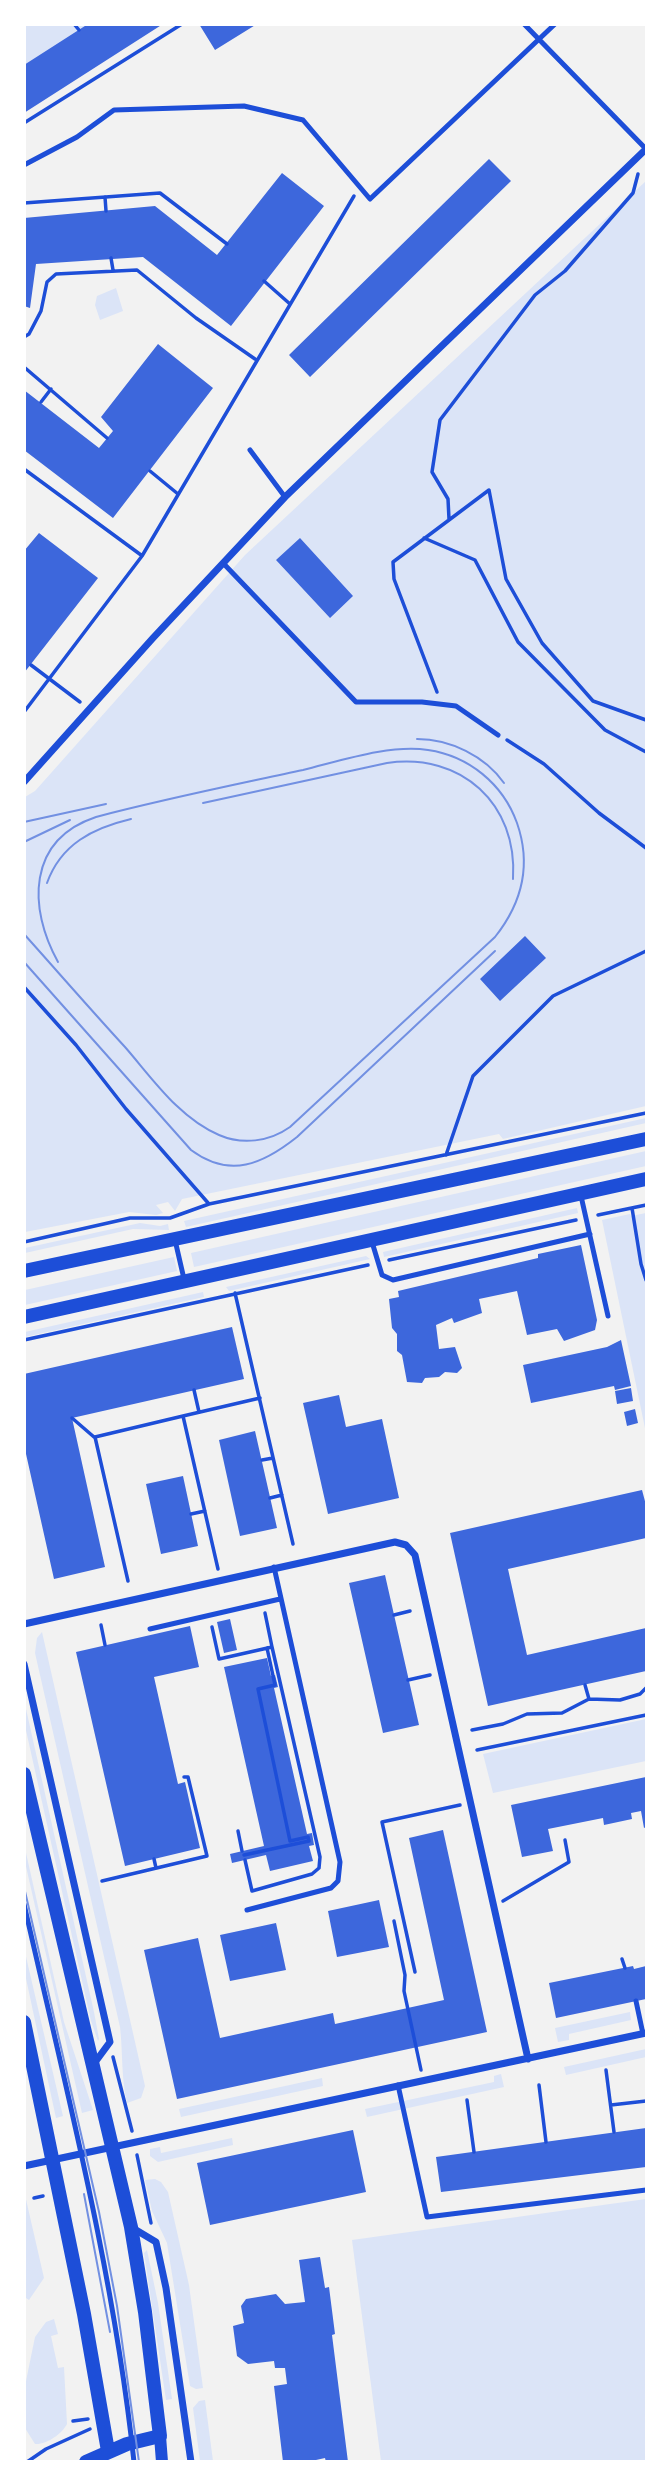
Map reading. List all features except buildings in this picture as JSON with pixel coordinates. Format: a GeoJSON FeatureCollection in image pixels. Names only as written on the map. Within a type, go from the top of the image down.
{"type":"FeatureCollection","features":[{"type":"Feature","properties":{"kind":"main road"},"geometry":{"type":"LineString","coordinates":[[24,1271],[646,1139]]}},
{"type":"Feature","properties":{"kind":"main road"},"geometry":{"type":"LineString","coordinates":[[24,1317],[646,1179]]}},
{"type":"Feature","properties":{"kind":"main road"},"geometry":{"type":"LineString","coordinates":[[24,1774],[131,2227],[145,2312],[160,2436],[132,2442],[109,2456],[86,2462]]}},
{"type":"Feature","properties":{"kind":"main road"},"geometry":{"type":"LineString","coordinates":[[24,2022],[84,2314],[109,2456]]}},
{"type":"Feature","properties":{"kind":"street"},"geometry":{"type":"LineString","coordinates":[[24,782],[285,497],[646,149]]}},
{"type":"Feature","properties":{"kind":"street"},"geometry":{"type":"LineString","coordinates":[[24,1624],[274,1567],[395,1542],[406,1545],[415,1555],[528,2059]]}},
{"type":"Feature","properties":{"kind":"street"},"geometry":{"type":"LineString","coordinates":[[24,1664],[110,2042],[93,2066]]}},
{"type":"Feature","properties":{"kind":"street"},"geometry":{"type":"LineString","coordinates":[[24,2166],[645,2033]]}},
{"type":"Feature","properties":{"kind":"street"},"geometry":{"type":"LineString","coordinates":[[131,2227],[156,2242],[166,2288],[191,2462]]}},
{"type":"Feature","properties":{"kind":"street"},"geometry":{"type":"LineString","coordinates":[[160,2436],[162,2462]]}},
{"type":"Feature","properties":{"kind":"lane"},"geometry":{"type":"LineString","coordinates":[[524,24],[646,149]]}},
{"type":"Feature","properties":{"kind":"lane"},"geometry":{"type":"LineString","coordinates":[[24,165],[77,137],[114,110],[244,106],[303,120],[370,199],[555,24]]}},
{"type":"Feature","properties":{"kind":"lane"},"geometry":{"type":"LineString","coordinates":[[250,450],[285,497]]}},
{"type":"Feature","properties":{"kind":"lane"},"geometry":{"type":"LineString","coordinates":[[223,563],[356,702],[422,702],[456,706],[498,734]]}},
{"type":"Feature","properties":{"kind":"lane"},"geometry":{"type":"LineString","coordinates":[[580,1194],[608,1315]]}},
{"type":"Feature","properties":{"kind":"lane"},"geometry":{"type":"LineString","coordinates":[[372,1240],[382,1275],[393,1280],[590,1234]]}},
{"type":"Feature","properties":{"kind":"lane"},"geometry":{"type":"LineString","coordinates":[[175,1239],[184,1282]]}},
{"type":"Feature","properties":{"kind":"lane"},"geometry":{"type":"LineString","coordinates":[[247,1910],[331,1888],[338,1881],[340,1863],[274,1567]]}},
{"type":"Feature","properties":{"kind":"lane"},"geometry":{"type":"LineString","coordinates":[[150,1629],[280,1599]]}},
{"type":"Feature","properties":{"kind":"lane"},"geometry":{"type":"LineString","coordinates":[[24,1905],[81,2154],[118,2346],[134,2462]]}},
{"type":"Feature","properties":{"kind":"lane"},"geometry":{"type":"LineString","coordinates":[[636,2001],[645,2033]]}},
{"type":"Feature","properties":{"kind":"lane"},"geometry":{"type":"LineString","coordinates":[[398,2085],[427,2217],[646,2190]]}},
{"type":"Feature","properties":{"kind":"path"},"geometry":{"type":"LineString","coordinates":[[74,24],[79,30]]}},
{"type":"Feature","properties":{"kind":"path"},"geometry":{"type":"LineString","coordinates":[[24,123],[182,24]]}},
{"type":"Feature","properties":{"kind":"path"},"geometry":{"type":"LineString","coordinates":[[100,65],[104,73]]}},
{"type":"Feature","properties":{"kind":"path"},"geometry":{"type":"LineString","coordinates":[[449,520],[448,499],[432,472],[440,420],[535,295],[565,271],[633,193],[646,149]]}},
{"type":"Feature","properties":{"kind":"path"},"geometry":{"type":"LineString","coordinates":[[24,712],[142,556],[360,186]]}},
{"type":"Feature","properties":{"kind":"path"},"geometry":{"type":"LineString","coordinates":[[24,203],[160,193],[227,244]]}},
{"type":"Feature","properties":{"kind":"path"},"geometry":{"type":"LineString","coordinates":[[105,197],[106,211]]}},
{"type":"Feature","properties":{"kind":"path"},"geometry":{"type":"LineString","coordinates":[[111,258],[113,270]]}},
{"type":"Feature","properties":{"kind":"path"},"geometry":{"type":"LineString","coordinates":[[24,337],[29,334],[41,311],[47,282],[56,274],[138,270],[196,318],[256,360]]}},
{"type":"Feature","properties":{"kind":"path"},"geometry":{"type":"LineString","coordinates":[[264,281],[290,304]]}},
{"type":"Feature","properties":{"kind":"path"},"geometry":{"type":"LineString","coordinates":[[24,367],[107,438]]}},
{"type":"Feature","properties":{"kind":"path"},"geometry":{"type":"LineString","coordinates":[[41,402],[51,389]]}},
{"type":"Feature","properties":{"kind":"path"},"geometry":{"type":"LineString","coordinates":[[24,469],[142,556]]}},
{"type":"Feature","properties":{"kind":"path"},"geometry":{"type":"LineString","coordinates":[[150,471],[177,494]]}},
{"type":"Feature","properties":{"kind":"path"},"geometry":{"type":"LineString","coordinates":[[441,704],[394,579],[393,562],[489,490],[506,579],[542,643],[593,701],[646,720]]}},
{"type":"Feature","properties":{"kind":"path"},"geometry":{"type":"LineString","coordinates":[[424,538],[475,560],[518,642],[605,730],[646,752]]}},
{"type":"Feature","properties":{"kind":"path"},"geometry":{"type":"LineString","coordinates":[[31,665],[91,710]]}},
{"type":"Feature","properties":{"kind":"path"},"geometry":{"type":"LineString","coordinates":[[498,734],[544,764],[599,813],[646,848]]}},
{"type":"Feature","properties":{"kind":"path"},"geometry":{"type":"LineString","coordinates":[[446,1155],[473,1076],[553,996],[646,951]]}},
{"type":"Feature","properties":{"kind":"path"},"geometry":{"type":"LineString","coordinates":[[24,987],[209,1204]]}},
{"type":"Feature","properties":{"kind":"path"},"geometry":{"type":"LineString","coordinates":[[24,1242],[130,1218],[170,1218],[209,1204],[646,1113]]}},
{"type":"Feature","properties":{"kind":"path"},"geometry":{"type":"LineString","coordinates":[[24,1340],[646,1205]]}},
{"type":"Feature","properties":{"kind":"path"},"geometry":{"type":"LineString","coordinates":[[632,1208],[646,1280]]}},
{"type":"Feature","properties":{"kind":"path"},"geometry":{"type":"LineString","coordinates":[[641,1264],[646,1266]]}},
{"type":"Feature","properties":{"kind":"path"},"geometry":{"type":"LineString","coordinates":[[235,1293],[293,1545]]}},
{"type":"Feature","properties":{"kind":"path"},"geometry":{"type":"LineString","coordinates":[[194,1390],[199,1412]]}},
{"type":"Feature","properties":{"kind":"path"},"geometry":{"type":"LineString","coordinates":[[95,1437],[260,1398]]}},
{"type":"Feature","properties":{"kind":"path"},"geometry":{"type":"LineString","coordinates":[[183,1416],[221,1579]]}},
{"type":"Feature","properties":{"kind":"path"},"geometry":{"type":"LineString","coordinates":[[72,1418],[95,1437],[128,1581]]}},
{"type":"Feature","properties":{"kind":"path"},"geometry":{"type":"LineString","coordinates":[[262,1460],[273,1458]]}},
{"type":"Feature","properties":{"kind":"path"},"geometry":{"type":"LineString","coordinates":[[270,1498],[282,1495]]}},
{"type":"Feature","properties":{"kind":"path"},"geometry":{"type":"LineString","coordinates":[[191,1514],[205,1511]]}},
{"type":"Feature","properties":{"kind":"path"},"geometry":{"type":"LineString","coordinates":[[244,1855],[309,1841],[308,1837],[290,1840],[258,1689],[275,1685],[262,1603]]}},
{"type":"Feature","properties":{"kind":"path"},"geometry":{"type":"LineString","coordinates":[[394,1615],[410,1611]]}},
{"type":"Feature","properties":{"kind":"path"},"geometry":{"type":"LineString","coordinates":[[209,1615],[219,1659],[270,1647]]}},
{"type":"Feature","properties":{"kind":"path"},"geometry":{"type":"LineString","coordinates":[[101,1625],[105,1645]]}},
{"type":"Feature","properties":{"kind":"path"},"geometry":{"type":"LineString","coordinates":[[238,1831],[252,1891],[312,1874],[319,1868],[320,1857],[270,1647]]}},
{"type":"Feature","properties":{"kind":"path"},"geometry":{"type":"LineString","coordinates":[[408,1680],[426,1676]]}},
{"type":"Feature","properties":{"kind":"path"},"geometry":{"type":"LineString","coordinates":[[585,1685],[589,1699]]}},
{"type":"Feature","properties":{"kind":"path"},"geometry":{"type":"LineString","coordinates":[[472,1730],[503,1724],[527,1714],[562,1713],[589,1699],[620,1700],[640,1695],[646,1688]]}},
{"type":"Feature","properties":{"kind":"path"},"geometry":{"type":"LineString","coordinates":[[477,1750],[646,1714]]}},
{"type":"Feature","properties":{"kind":"path"},"geometry":{"type":"LineString","coordinates":[[102,1881],[207,1856],[188,1777],[184,1777]]}},
{"type":"Feature","properties":{"kind":"path"},"geometry":{"type":"LineString","coordinates":[[415,1972],[382,1822],[451,1807]]}},
{"type":"Feature","properties":{"kind":"path"},"geometry":{"type":"LineString","coordinates":[[494,1905],[569,1862],[565,1840]]}},
{"type":"Feature","properties":{"kind":"path"},"geometry":{"type":"LineString","coordinates":[[154,1859],[156,1868]]}},
{"type":"Feature","properties":{"kind":"path"},"geometry":{"type":"LineString","coordinates":[[394,1921],[405,1975],[404,1991],[423,2080]]}},
{"type":"Feature","properties":{"kind":"path"},"geometry":{"type":"LineString","coordinates":[[622,1959],[625,1968]]}},
{"type":"Feature","properties":{"kind":"path"},"geometry":{"type":"LineString","coordinates":[[110,2042],[128,2110],[156,2242]]}},
{"type":"Feature","properties":{"kind":"path"},"geometry":{"type":"LineString","coordinates":[[606,2070],[614,2132]]}},
{"type":"Feature","properties":{"kind":"path"},"geometry":{"type":"LineString","coordinates":[[540,2085],[546,2142]]}},
{"type":"Feature","properties":{"kind":"path"},"geometry":{"type":"LineString","coordinates":[[467,2100],[474,2152]]}},
{"type":"Feature","properties":{"kind":"path"},"geometry":{"type":"LineString","coordinates":[[611,2105],[646,2101]]}},
{"type":"Feature","properties":{"kind":"path"},"geometry":{"type":"LineString","coordinates":[[27,2462],[74,2435]]}},
{"type":"Feature","properties":{"kind":"shaded area"},"geometry":{"type":"Polygon","coordinates":[[[25,25],[88,25],[25,65],[25,25]]]}},
{"type":"Feature","properties":{"kind":"shaded area"},"geometry":{"type":"Polygon","coordinates":[[[646,181],[646,1106],[503,1139],[499,1134],[182,1199],[175,1211],[168,1202],[156,1205],[163,1213],[156,1215],[129,1212],[25,1232],[25,797],[35,791],[245,555],[646,181]]]}},
{"type":"Feature","properties":{"kind":"shaded area"},"geometry":{"type":"Polygon","coordinates":[[[116,288],[123,311],[100,320],[95,305],[97,296],[116,288]]]}},
{"type":"Feature","properties":{"kind":"shaded area"},"geometry":{"type":"Polygon","coordinates":[[[646,1118],[646,1123],[186,1227],[184,1221],[646,1118]]]}},
{"type":"Feature","properties":{"kind":"shaded area"},"geometry":{"type":"Polygon","coordinates":[[[646,1151],[646,1166],[194,1267],[191,1253],[646,1151]]]}},
{"type":"Feature","properties":{"kind":"shaded area"},"geometry":{"type":"Polygon","coordinates":[[[577,1208],[578,1213],[384,1257],[383,1252],[577,1208]]]}},
{"type":"Feature","properties":{"kind":"shaded area"},"geometry":{"type":"Polygon","coordinates":[[[646,1213],[646,1433],[602,1220],[646,1213]]]}},
{"type":"Feature","properties":{"kind":"shaded area"},"geometry":{"type":"Polygon","coordinates":[[[140,1223],[160,1226],[168,1224],[169,1230],[133,1229],[25,1253],[25,1248],[140,1223]]]}},
{"type":"Feature","properties":{"kind":"shaded area"},"geometry":{"type":"Polygon","coordinates":[[[366,1256],[370,1259],[229,1291],[226,1287],[366,1256]]]}},
{"type":"Feature","properties":{"kind":"shaded area"},"geometry":{"type":"Polygon","coordinates":[[[174,1257],[177,1271],[25,1305],[25,1290],[174,1257]]]}},
{"type":"Feature","properties":{"kind":"shaded area"},"geometry":{"type":"Polygon","coordinates":[[[203,1292],[204,1297],[25,1337],[25,1332],[203,1292]]]}},
{"type":"Feature","properties":{"kind":"shaded area"},"geometry":{"type":"Polygon","coordinates":[[[42,1632],[145,2086],[141,2098],[127,2103],[120,2027],[35,1653],[37,1638],[42,1632]]]}},
{"type":"Feature","properties":{"kind":"shaded area"},"geometry":{"type":"Polygon","coordinates":[[[24,1700],[94,2012],[98,2041],[91,2021],[25,1726],[24,1700]]]}},
{"type":"Feature","properties":{"kind":"shaded area"},"geometry":{"type":"Polygon","coordinates":[[[646,1719],[646,1761],[493,1793],[483,1754],[646,1719]]]}},
{"type":"Feature","properties":{"kind":"shaded area"},"geometry":{"type":"Polygon","coordinates":[[[24,1844],[64,2022],[93,2110],[82,2113],[25,1862],[24,1844]]]}},
{"type":"Feature","properties":{"kind":"shaded area"},"geometry":{"type":"Polygon","coordinates":[[[24,1948],[63,2116],[56,2118],[25,1974],[24,1948]]]}},
{"type":"Feature","properties":{"kind":"shaded area"},"geometry":{"type":"Polygon","coordinates":[[[630,2012],[631,2020],[569,2034],[569,2040],[558,2042],[555,2028],[630,2012]]]}},
{"type":"Feature","properties":{"kind":"shaded area"},"geometry":{"type":"Polygon","coordinates":[[[646,2049],[646,2057],[566,2075],[564,2067],[646,2049]]]}},
{"type":"Feature","properties":{"kind":"shaded area"},"geometry":{"type":"Polygon","coordinates":[[[501,2074],[504,2087],[367,2117],[365,2109],[494,2082],[494,2076],[501,2074]]]}},
{"type":"Feature","properties":{"kind":"shaded area"},"geometry":{"type":"Polygon","coordinates":[[[322,2078],[323,2086],[181,2117],[179,2109],[322,2078]]]}},
{"type":"Feature","properties":{"kind":"shaded area"},"geometry":{"type":"Polygon","coordinates":[[[232,2138],[233,2145],[158,2162],[150,2156],[150,2149],[160,2147],[161,2153],[232,2138]]]}},
{"type":"Feature","properties":{"kind":"shaded area"},"geometry":{"type":"Polygon","coordinates":[[[155,2179],[161,2182],[168,2192],[189,2285],[203,2388],[190,2386],[167,2243],[152,2211],[145,2180],[155,2179]]]}},
{"type":"Feature","properties":{"kind":"shaded area"},"geometry":{"type":"Polygon","coordinates":[[[25,2195],[44,2278],[29,2300],[24,2292],[25,2195]]]}},
{"type":"Feature","properties":{"kind":"shaded area"},"geometry":{"type":"Polygon","coordinates":[[[646,2199],[646,2461],[381,2461],[352,2240],[646,2199]]]}},
{"type":"Feature","properties":{"kind":"shaded area"},"geometry":{"type":"Polygon","coordinates":[[[147,2250],[172,2399],[166,2400],[144,2253],[147,2250]]]}},
{"type":"Feature","properties":{"kind":"shaded area"},"geometry":{"type":"Polygon","coordinates":[[[54,2319],[58,2334],[51,2336],[58,2368],[64,2367],[67,2424],[53,2438],[35,2444],[25,2428],[25,2386],[35,2337],[46,2322],[54,2319]]]}},
{"type":"Feature","properties":{"kind":"shaded area"},"geometry":{"type":"Polygon","coordinates":[[[205,2400],[213,2461],[200,2461],[193,2408],[199,2401],[205,2400]]]}},
{"type":"Feature","properties":{"kind":"tram line"},"geometry":{"type":"LineString","coordinates":[[417,739],[442,742],[466,751],[487,765],[504,783]]}},
{"type":"Feature","properties":{"kind":"tram line"},"geometry":{"type":"LineString","coordinates":[[24,934],[179,1108],[219,1135],[246,1141],[264,1139],[290,1127],[495,937],[512,911],[522,883],[524,854],[517,823],[503,796],[483,774],[457,758],[413,749],[365,754],[96,817],[73,828],[57,842],[46,859],[40,878],[42,920],[58,962]]}},
{"type":"Feature","properties":{"kind":"tram line"},"geometry":{"type":"LineString","coordinates":[[203,803],[387,763],[414,762],[439,766],[461,775],[480,789],[495,806],[506,828],[512,852],[513,879]]}},
{"type":"Feature","properties":{"kind":"tram line"},"geometry":{"type":"LineString","coordinates":[[24,822],[106,804]]}},
{"type":"Feature","properties":{"kind":"tram line"},"geometry":{"type":"LineString","coordinates":[[47,883],[61,858],[80,840],[104,827],[131,819]]}},
{"type":"Feature","properties":{"kind":"tram line"},"geometry":{"type":"LineString","coordinates":[[24,842],[70,820]]}},
{"type":"Feature","properties":{"kind":"tram line"},"geometry":{"type":"LineString","coordinates":[[24,962],[191,1150],[205,1159],[233,1166],[259,1161],[297,1137],[495,951]]}},
{"type":"Feature","properties":{"kind":"tram line"},"geometry":{"type":"LineString","coordinates":[[24,1887],[99,2212],[117,2306],[139,2462]]}},
{"type":"Feature","properties":{"kind":"tram line"},"geometry":{"type":"LineString","coordinates":[[84,2194],[110,2332]]}}]}
